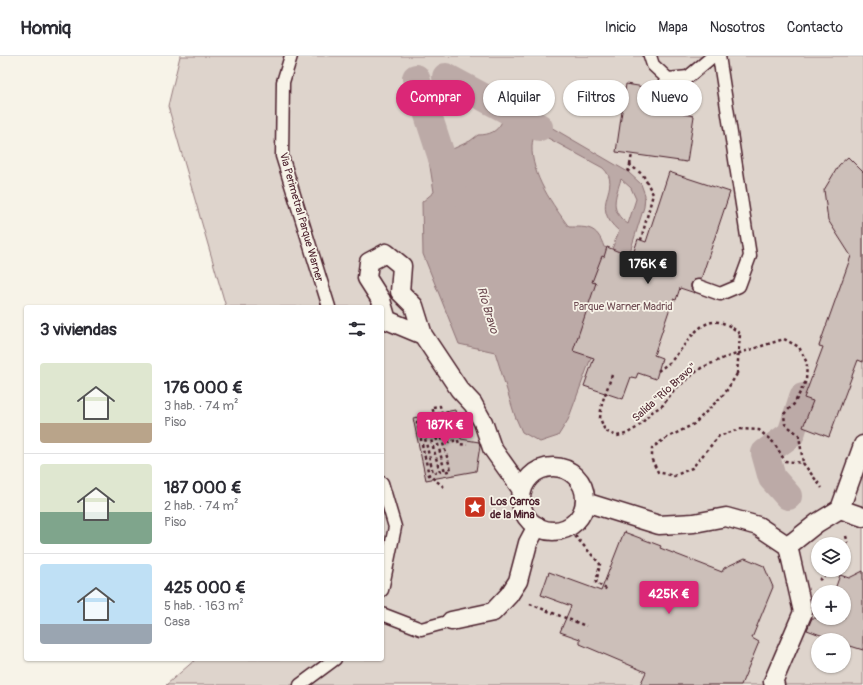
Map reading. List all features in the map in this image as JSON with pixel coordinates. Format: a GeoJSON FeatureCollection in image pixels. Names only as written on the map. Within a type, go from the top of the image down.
{"type":"FeatureCollection","features":[{"type":"Feature","properties":{"kind":"street"},"geometry":{"type":"LineString","coordinates":[[382,305],[381,300],[366,278],[369,262],[386,252],[402,266],[423,335]]}},
{"type":"Feature","properties":{"kind":"street"},"geometry":{"type":"LineString","coordinates":[[381,300],[408,288]]}},
{"type":"Feature","properties":{"kind":"street"},"geometry":{"type":"LineString","coordinates":[[384,310],[387,320],[423,335],[437,347],[459,389],[473,404],[482,406],[483,422],[492,448],[522,490]]}},
{"type":"Feature","properties":{"kind":"street"},"geometry":{"type":"LineString","coordinates":[[788,546],[817,523],[840,509],[863,445]]}},
{"type":"Feature","properties":{"kind":"street"},"geometry":{"type":"LineString","coordinates":[[553,467],[564,469],[573,474],[580,482],[584,491],[585,502],[582,512],[576,521],[557,531],[547,530],[537,526],[529,520],[523,511],[521,501],[522,490],[526,480],[543,468],[553,467]]}},
{"type":"Feature","properties":{"kind":"street"},"geometry":{"type":"LineString","coordinates":[[585,502],[659,525],[694,523],[726,517],[758,526],[788,546],[803,612],[773,682],[775,685]]}},
{"type":"Feature","properties":{"kind":"street"},"geometry":{"type":"LineString","coordinates":[[840,509],[863,517]]}},
{"type":"Feature","properties":{"kind":"street"},"geometry":{"type":"LineString","coordinates":[[451,621],[493,612],[509,595],[518,581],[528,543],[537,526]]}},
{"type":"Feature","properties":{"kind":"lane","name":"Via Perimetral Parque Warner"},"geometry":{"type":"LineString","coordinates":[[291,56],[283,82],[282,156],[328,305]]}},
{"type":"Feature","properties":{"kind":"lane"},"geometry":{"type":"LineString","coordinates":[[650,56],[653,65],[668,78],[688,77],[713,56]]}},
{"type":"Feature","properties":{"kind":"lane"},"geometry":{"type":"LineString","coordinates":[[698,286],[720,294],[738,286],[750,256],[719,56]]}},
{"type":"Feature","properties":{"kind":"lane"},"geometry":{"type":"LineString","coordinates":[[384,490],[395,527],[384,580]]}},
{"type":"Feature","properties":{"kind":"lane"},"geometry":{"type":"LineString","coordinates":[[384,615],[421,629],[451,621]]}},
{"type":"Feature","properties":{"kind":"lane"},"geometry":{"type":"LineString","coordinates":[[300,685],[332,661]]}},
{"type":"Feature","properties":{"kind":"path"},"geometry":{"type":"LineString","coordinates":[[628,172],[632,154]]}},
{"type":"Feature","properties":{"kind":"path"},"geometry":{"type":"LineString","coordinates":[[630,165],[644,175],[653,194],[641,240]]}},
{"type":"Feature","properties":{"kind":"path"},"geometry":{"type":"LineString","coordinates":[[658,371],[672,361],[694,332],[710,322],[730,324],[740,334],[736,374],[725,393],[694,424],[663,440],[652,448],[652,460],[658,472],[674,476],[692,468],[719,436],[740,429],[759,430],[774,443],[785,461],[803,463],[840,509]]}},
{"type":"Feature","properties":{"kind":"path","name":"Salida \"Río Bravo\""},"geometry":{"type":"LineString","coordinates":[[612,375],[602,403],[600,418],[606,431],[618,436],[626,434],[638,427],[652,412],[663,405],[674,390],[701,368],[724,358],[784,339],[799,347],[807,363],[806,381],[794,404],[784,414],[785,424],[799,435],[803,463]]}},
{"type":"Feature","properties":{"kind":"path"},"geometry":{"type":"LineString","coordinates":[[444,487],[429,475],[417,422],[421,421],[433,473],[440,472],[426,418],[431,417],[445,472],[451,470],[432,407],[440,406],[449,442],[454,441],[445,410],[450,409],[459,444],[492,448]]}},
{"type":"Feature","properties":{"kind":"path"},"geometry":{"type":"LineString","coordinates":[[567,527],[600,564],[596,583],[608,590]]}},
{"type":"Feature","properties":{"kind":"path"},"geometry":{"type":"LineString","coordinates":[[509,595],[586,626]]}},
{"type":"Feature","properties":{"kind":"green space","name":"Parque Warner Madrid"},"geometry":{"type":"Polygon","coordinates":[[[180,56],[863,56],[863,685],[166,685],[194,661],[384,661],[384,305],[225,305],[168,106],[180,56]]]}},
{"type":"Feature","properties":{"kind":"water"},"geometry":{"type":"Polygon","coordinates":[[[504,116],[538,116],[537,119],[628,172],[641,184],[645,195],[644,207],[629,255],[568,420],[558,436],[540,442],[522,432],[515,416],[495,352],[459,344],[423,254],[422,202],[434,192],[429,160],[470,141],[478,135],[493,132],[501,124],[504,116]],[[535,131],[532,146],[535,168],[544,189],[556,209],[569,227],[582,227],[595,231],[604,247],[612,249],[619,231],[610,221],[606,213],[605,204],[610,182],[608,175],[603,168],[535,131]],[[621,179],[615,204],[618,214],[628,224],[636,199],[631,188],[621,179]]]}},
{"type":"Feature","properties":{"kind":"building"},"geometry":{"type":"Polygon","coordinates":[[[629,84],[637,86],[637,116],[694,116],[687,162],[616,152],[621,116],[629,116],[629,84]]]}},
{"type":"Feature","properties":{"kind":"building"},"geometry":{"type":"Polygon","coordinates":[[[848,157],[863,172],[863,362],[858,360],[829,437],[803,427],[813,401],[804,398],[823,347],[819,346],[851,256],[828,220],[824,190],[839,165],[848,157]]]}},
{"type":"Feature","properties":{"kind":"building"},"geometry":{"type":"Polygon","coordinates":[[[669,172],[730,192],[701,279],[694,280],[691,284],[691,288],[695,293],[680,288],[676,300],[673,299],[654,355],[662,358],[656,379],[638,373],[636,378],[631,377],[623,399],[584,386],[594,358],[573,351],[596,283],[592,282],[602,256],[604,257],[607,247],[632,257],[638,239],[646,242],[669,172]]]}},
{"type":"Feature","properties":{"kind":"building"},"geometry":{"type":"Polygon","coordinates":[[[455,410],[461,439],[479,442],[480,446],[476,471],[426,480],[413,418],[455,410]]]}},
{"type":"Feature","properties":{"kind":"building"},"geometry":{"type":"Polygon","coordinates":[[[624,532],[661,546],[660,548],[722,572],[724,568],[745,558],[764,566],[773,587],[752,638],[759,642],[741,685],[640,685],[646,672],[580,644],[580,639],[560,632],[571,606],[541,595],[549,572],[601,591],[624,532]]]}},
{"type":"Feature","properties":{"kind":"building"},"geometry":{"type":"Polygon","coordinates":[[[863,571],[863,650],[851,646],[851,633],[815,633],[807,630],[811,620],[811,625],[851,625],[851,585],[836,585],[839,577],[851,577],[863,571]]]}},
{"type":"Feature","properties":{"kind":"waterway","name":"Río Bravo"},"geometry":{"type":"LineString","coordinates":[[446,77],[539,127]]}},
{"type":"Feature","properties":{"kind":"waterway","name":"Río Bravo"},"geometry":{"type":"LineString","coordinates":[[416,78],[453,192]]}},
{"type":"Feature","properties":{"kind":"waterway"},"geometry":{"type":"LineString","coordinates":[[788,496],[772,478],[765,453],[791,434],[803,397]]}},
{"type":"Feature","properties":{"kind":"place","name":"Los Carros de la Mina"},"geometry":{"type":"Point","coordinates":[475,507]}}]}
